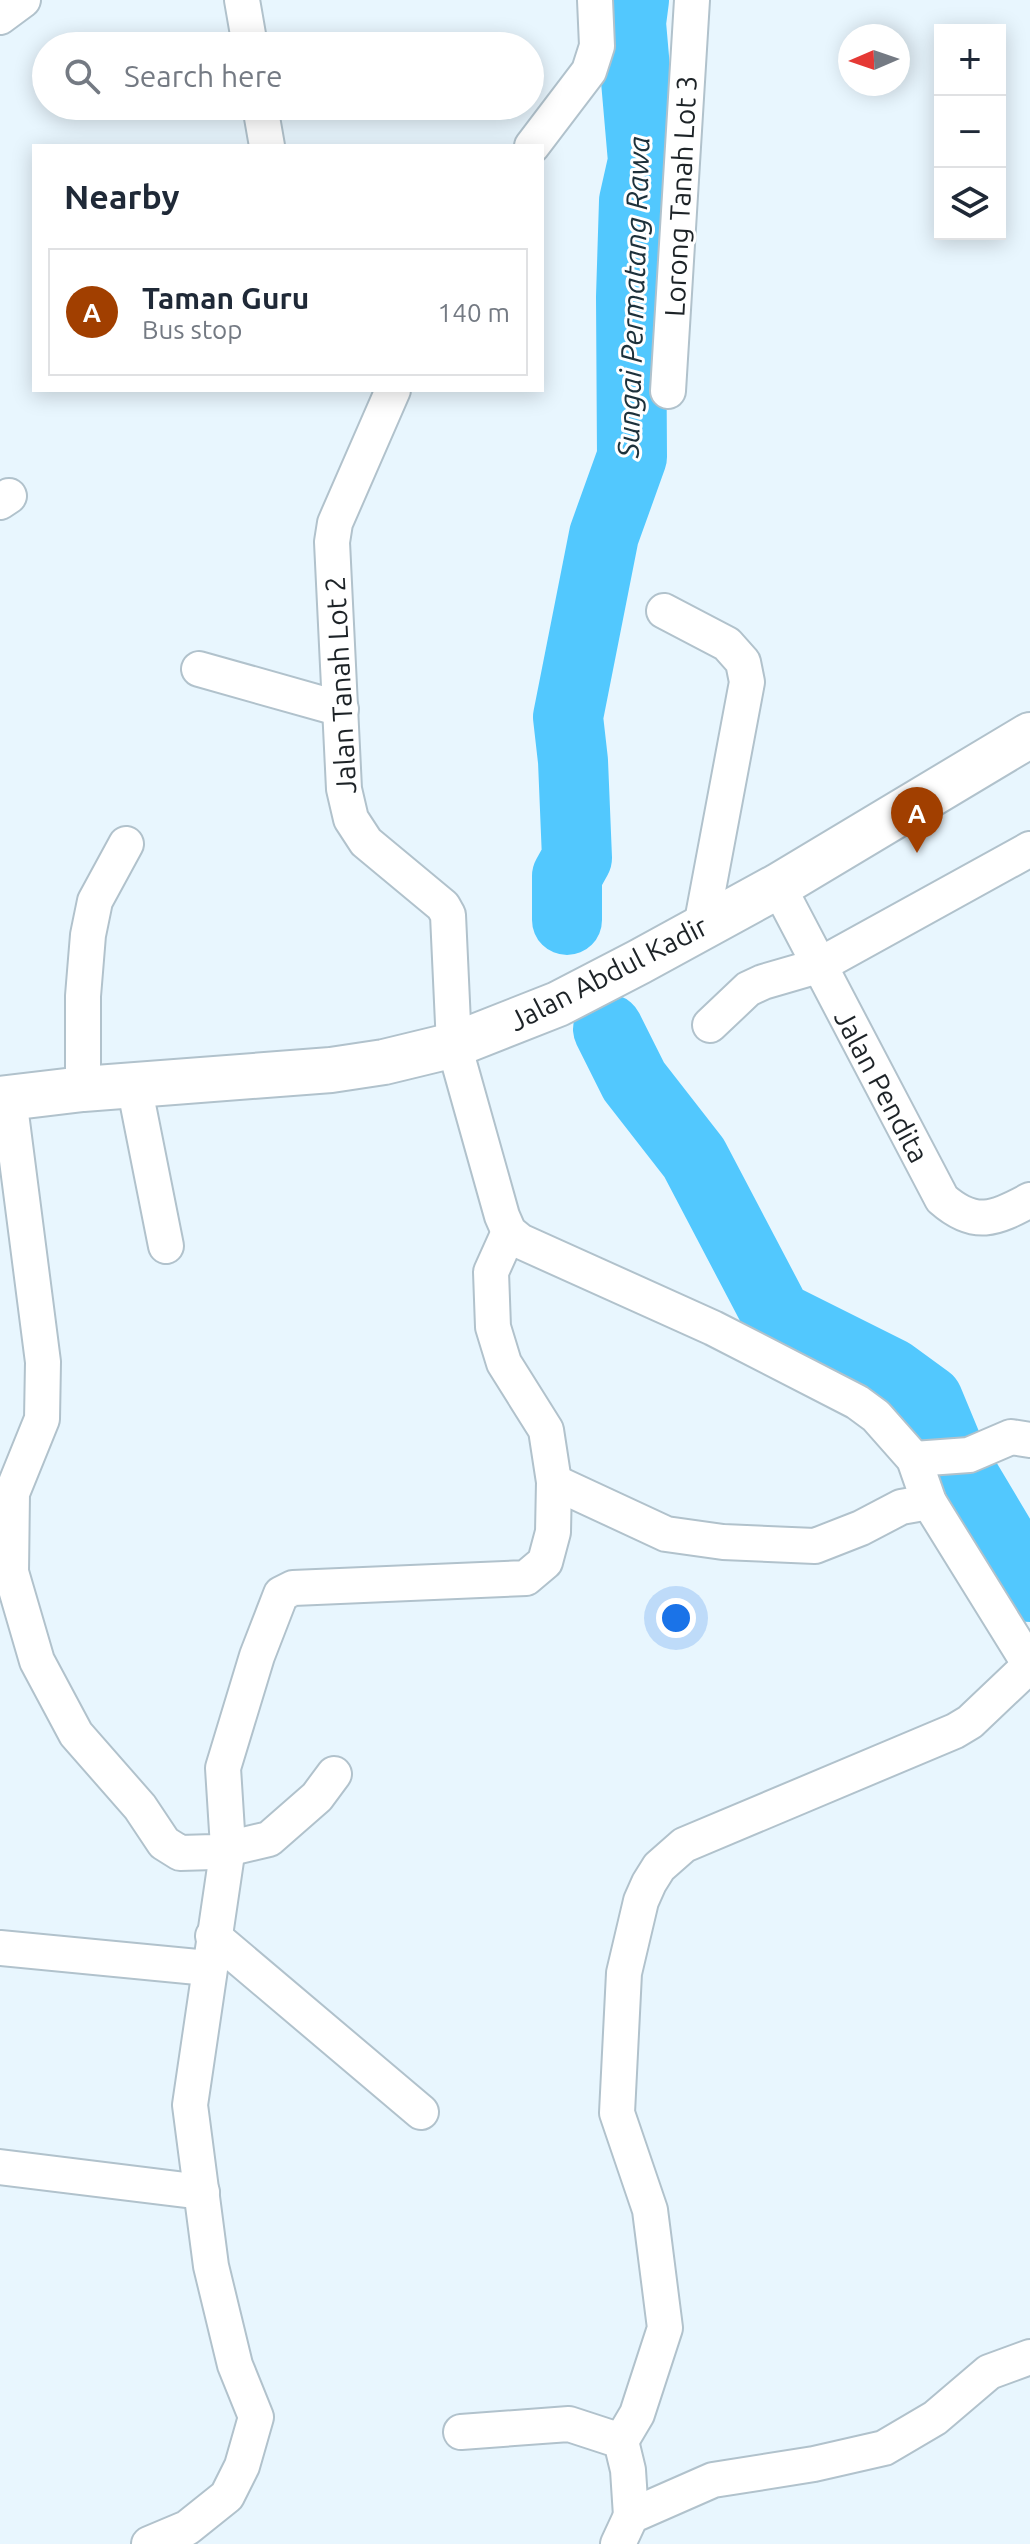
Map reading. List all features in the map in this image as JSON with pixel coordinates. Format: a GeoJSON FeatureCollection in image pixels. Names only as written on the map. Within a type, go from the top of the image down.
{"type":"FeatureCollection","features":[{"type":"Feature","properties":{"kind":"main road","name":"Jalan Abdul Kadir"},"geometry":{"type":"LineString","coordinates":[[4,1099],[83,1089],[331,1070],[384,1062],[454,1045],[558,1004],[778,886],[1030,735]]}},
{"type":"Feature","properties":{"kind":"street"},"geometry":{"type":"LineString","coordinates":[[0,17],[23,0]]}},
{"type":"Feature","properties":{"kind":"street"},"geometry":{"type":"LineString","coordinates":[[242,0],[248,32]]}},
{"type":"Feature","properties":{"kind":"street"},"geometry":{"type":"LineString","coordinates":[[534,144],[589,71],[597,46],[595,0]]}},
{"type":"Feature","properties":{"kind":"street","name":"Lorong Tanah Lot 3"},"geometry":{"type":"LineString","coordinates":[[668,391],[692,0]]}},
{"type":"Feature","properties":{"kind":"street"},"geometry":{"type":"LineString","coordinates":[[262,120],[267,144]]}},
{"type":"Feature","properties":{"kind":"street","name":"Jalan Tanah Lot 2"},"geometry":{"type":"LineString","coordinates":[[392,392],[335,523],[332,542],[344,789],[351,819],[366,842],[443,906],[448,915],[454,1045],[509,1232]]}},
{"type":"Feature","properties":{"kind":"street"},"geometry":{"type":"LineString","coordinates":[[664,611],[727,644],[743,662],[747,682],[701,927]]}},
{"type":"Feature","properties":{"kind":"street"},"geometry":{"type":"LineString","coordinates":[[199,669],[341,709]]}},
{"type":"Feature","properties":{"kind":"street"},"geometry":{"type":"LineString","coordinates":[[83,1089],[83,996],[88,935],[95,901],[126,844]]}},
{"type":"Feature","properties":{"kind":"street"},"geometry":{"type":"LineString","coordinates":[[710,1025],[748,989],[818,966],[1030,849]]}},
{"type":"Feature","properties":{"kind":"street","name":"Jalan Pendita"},"geometry":{"type":"LineString","coordinates":[[778,886],[942,1199],[963,1213],[988,1219],[1030,1200]]}},
{"type":"Feature","properties":{"kind":"street"},"geometry":{"type":"LineString","coordinates":[[134,1085],[166,1246]]}},
{"type":"Feature","properties":{"kind":"street"},"geometry":{"type":"LineString","coordinates":[[4,1099],[43,1362],[42,1419],[12,1493],[11,1572],[37,1661],[76,1734],[140,1807],[164,1843],[180,1853],[214,1852],[269,1839],[317,1797],[334,1774]]}},
{"type":"Feature","properties":{"kind":"street"},"geometry":{"type":"LineString","coordinates":[[149,2544],[192,2536],[227,2496],[242,2466],[256,2417],[235,2365],[211,2266],[190,2105],[228,1847],[223,1768],[257,1656],[281,1594],[293,1588],[526,1578],[545,1562],[553,1532],[554,1482],[546,1430],[504,1363],[493,1327],[491,1272],[509,1232],[520,1241],[713,1328],[857,1402],[876,1416],[923,1458],[929,1502],[1030,1665],[970,1722],[955,1731],[684,1845],[665,1860],[649,1883],[641,1901],[624,1973],[617,2113],[650,2210],[665,2328],[637,2414],[621,2441],[628,2470],[624,2530]]}},
{"type":"Feature","properties":{"kind":"street"},"geometry":{"type":"LineString","coordinates":[[923,1458],[969,1455],[1011,1437],[1030,1440]]}},
{"type":"Feature","properties":{"kind":"street"},"geometry":{"type":"LineString","coordinates":[[554,1482],[666,1534],[723,1542],[815,1546],[861,1528],[901,1507],[929,1502]]}},
{"type":"Feature","properties":{"kind":"street"},"geometry":{"type":"LineString","coordinates":[[0,1948],[211,1952],[421,2112]]}},
{"type":"Feature","properties":{"kind":"street"},"geometry":{"type":"LineString","coordinates":[[0,2167],[202,2192]]}},
{"type":"Feature","properties":{"kind":"street"},"geometry":{"type":"LineString","coordinates":[[624,2530],[713,2480],[814,2464],[884,2448],[935,2418],[989,2372],[1030,2357]]}},
{"type":"Feature","properties":{"kind":"street"},"geometry":{"type":"LineString","coordinates":[[461,2432],[569,2424],[621,2441]]}},
{"type":"Feature","properties":{"kind":"waterway","name":"Sungai Permatang Rawa"},"geometry":{"type":"LineString","coordinates":[[567,920],[567,876],[577,858],[568,717],[604,535],[632,457],[634,201],[643,161],[631,23],[634,0]]}},
{"type":"Feature","properties":{"kind":"waterway","name":"Sungai Permatang Rawa"},"geometry":{"type":"LineString","coordinates":[[608,1029],[634,1081],[694,1158],[777,1316],[891,1373],[928,1400],[950,1453],[1030,1587]]}},
{"type":"Feature","properties":{"kind":"place","name":"Taman Guru"},"geometry":{"type":"Point","coordinates":[917,853]}}]}
